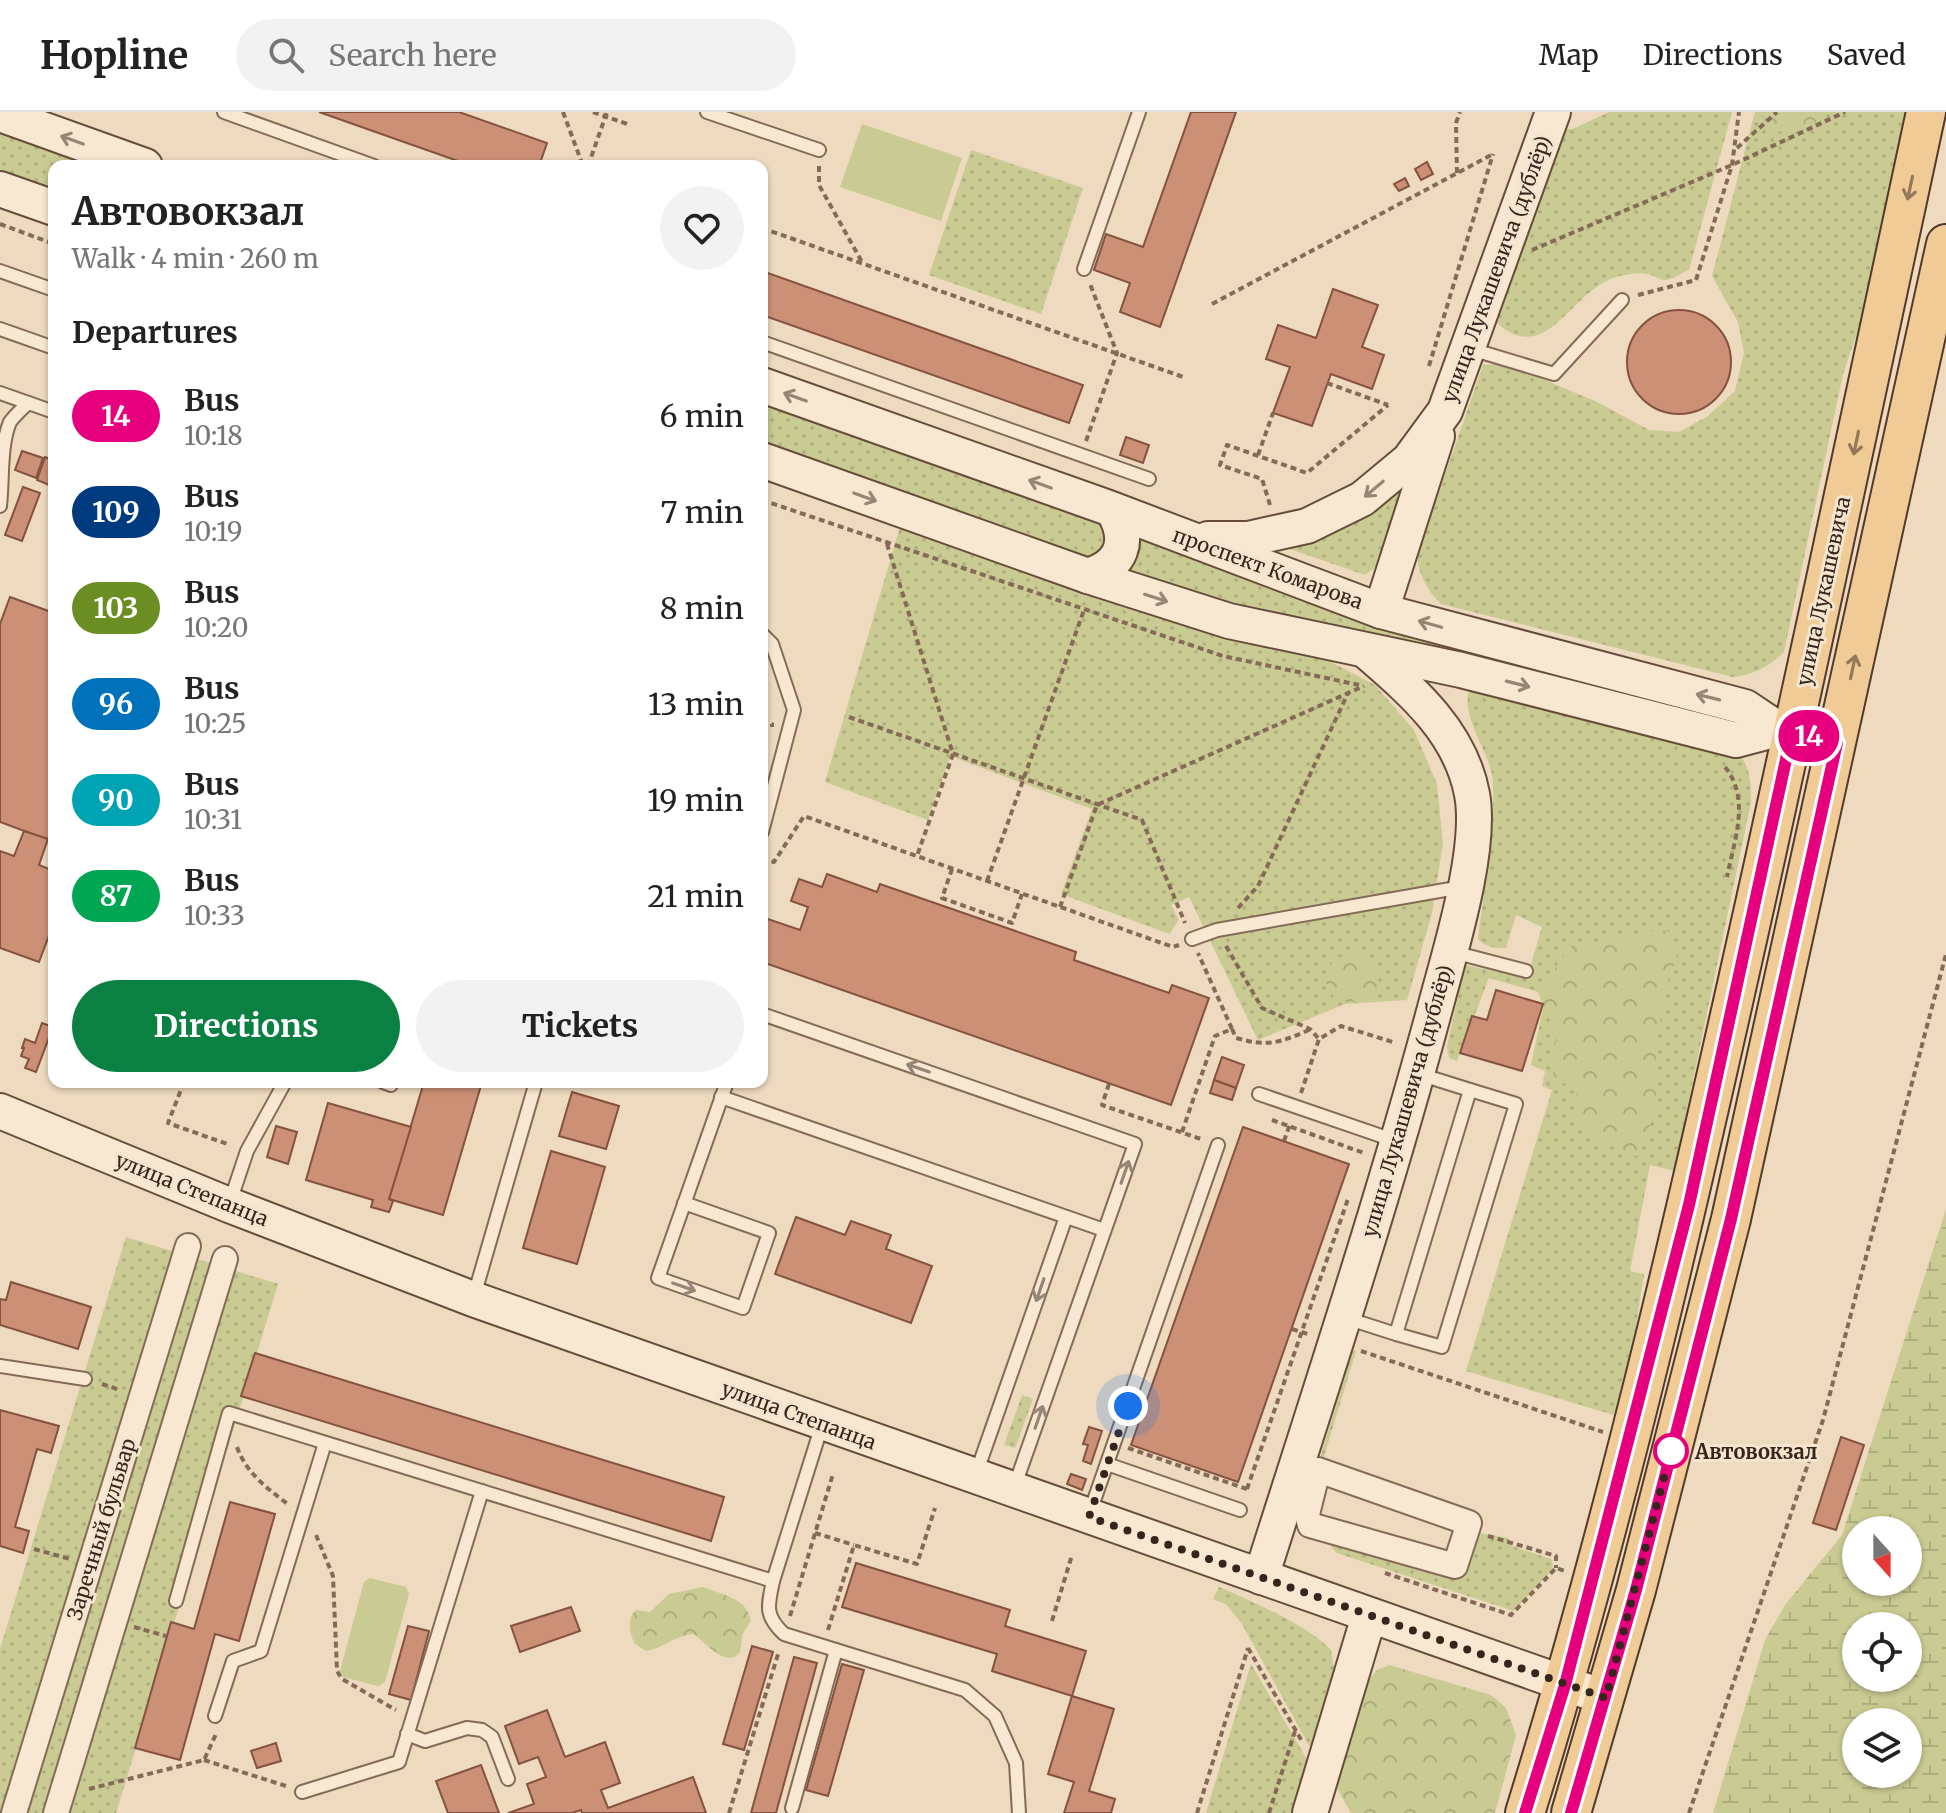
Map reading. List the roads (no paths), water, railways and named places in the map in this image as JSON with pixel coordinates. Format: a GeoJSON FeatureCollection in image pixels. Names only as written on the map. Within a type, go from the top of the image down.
{"type":"FeatureCollection","features":[{"type":"Feature","properties":{"kind":"main road","name":"улица Лукашевича (дублёр)"},"geometry":{"type":"LineString","coordinates":[[1187,538],[1248,539],[1307,526],[1362,499],[1409,460],[1445,411],[1553,112]]}},
{"type":"Feature","properties":{"kind":"main road","name":"улица Лукашевича"},"geometry":{"type":"LineString","coordinates":[[1525,1813],[1565,1685],[1689,1205],[1785,730],[1926,112]]}},
{"type":"Feature","properties":{"kind":"main road"},"geometry":{"type":"LineString","coordinates":[[0,114],[126,160]]}},
{"type":"Feature","properties":{"kind":"main road"},"geometry":{"type":"LineString","coordinates":[[0,189],[48,206]]}},
{"type":"Feature","properties":{"kind":"main road"},"geometry":{"type":"LineString","coordinates":[[1571,1813],[1606,1698],[1731,1219],[1930,345],[1946,244]]}},
{"type":"Feature","properties":{"kind":"main road","name":"проспект Комарова"},"geometry":{"type":"LineString","coordinates":[[768,387],[1113,510],[1381,611],[1745,707],[1785,730],[1837,743]]}},
{"type":"Feature","properties":{"kind":"main road"},"geometry":{"type":"LineString","coordinates":[[1381,611],[1445,411]]}},
{"type":"Feature","properties":{"kind":"main road","name":"проспект Комарова"},"geometry":{"type":"LineString","coordinates":[[768,462],[1088,576],[1229,621],[1461,670],[1736,740],[1785,730]]}},
{"type":"Feature","properties":{"kind":"main road"},"geometry":{"type":"LineString","coordinates":[[1088,576],[1104,571],[1117,559],[1123,543],[1122,525],[1113,510]]}},
{"type":"Feature","properties":{"kind":"main road","name":"улица Лукашевича (дублёр)"},"geometry":{"type":"LineString","coordinates":[[1261,1577],[1396,1141],[1409,1059],[1450,952],[1472,837],[1473,798],[1464,764],[1445,731],[1418,697],[1365,650]]}},
{"type":"Feature","properties":{"kind":"main road"},"geometry":{"type":"LineString","coordinates":[[1445,731],[1443,695],[1461,670]]}},
{"type":"Feature","properties":{"kind":"main road","name":"улица Степанца"},"geometry":{"type":"LineString","coordinates":[[0,1111],[229,1205],[473,1299],[1606,1698]]}},
{"type":"Feature","properties":{"kind":"main road"},"geometry":{"type":"LineString","coordinates":[[1310,1813],[1369,1616]]}},
{"type":"Feature","properties":{"kind":"street","name":"Заречный бульвар"},"geometry":{"type":"LineString","coordinates":[[14,1813],[188,1246]]}},
{"type":"Feature","properties":{"kind":"street","name":"Заречный бульвар"},"geometry":{"type":"LineString","coordinates":[[58,1804],[225,1259]]}},
{"type":"Feature","properties":{"kind":"street"},"geometry":{"type":"LineString","coordinates":[[1318,1470],[1469,1523],[1455,1566],[1310,1525],[1307,1514],[1318,1470]]}},
{"type":"Feature","properties":{"kind":"lane"},"geometry":{"type":"LineString","coordinates":[[224,112],[357,160]]}},
{"type":"Feature","properties":{"kind":"lane"},"geometry":{"type":"LineString","coordinates":[[707,112],[819,150]]}},
{"type":"Feature","properties":{"kind":"lane"},"geometry":{"type":"LineString","coordinates":[[1084,269],[1139,112]]}},
{"type":"Feature","properties":{"kind":"lane"},"geometry":{"type":"LineString","coordinates":[[0,271],[48,288]]}},
{"type":"Feature","properties":{"kind":"lane"},"geometry":{"type":"LineString","coordinates":[[1468,348],[1554,374],[1622,300]]}},
{"type":"Feature","properties":{"kind":"lane"},"geometry":{"type":"LineString","coordinates":[[0,329],[48,346]]}},
{"type":"Feature","properties":{"kind":"lane"},"geometry":{"type":"LineString","coordinates":[[768,344],[1149,479]]}},
{"type":"Feature","properties":{"kind":"lane"},"geometry":{"type":"LineString","coordinates":[[0,393],[48,410]]}},
{"type":"Feature","properties":{"kind":"lane"},"geometry":{"type":"LineString","coordinates":[[0,506],[3,484],[0,455],[9,424],[28,403]]}},
{"type":"Feature","properties":{"kind":"lane"},"geometry":{"type":"LineString","coordinates":[[768,640],[794,710],[768,809]]}},
{"type":"Feature","properties":{"kind":"lane"},"geometry":{"type":"LineString","coordinates":[[1192,939],[1217,930],[1465,886]]}},
{"type":"Feature","properties":{"kind":"lane"},"geometry":{"type":"LineString","coordinates":[[1450,952],[1526,971]]}},
{"type":"Feature","properties":{"kind":"lane"},"geometry":{"type":"LineString","coordinates":[[768,1016],[1135,1144],[1013,1491]]}},
{"type":"Feature","properties":{"kind":"lane"},"geometry":{"type":"LineString","coordinates":[[1339,1330],[1396,1334],[1442,1347],[1516,1104],[1470,1090],[1409,1059]]}},
{"type":"Feature","properties":{"kind":"lane"},"geometry":{"type":"LineString","coordinates":[[229,1205],[247,1151],[282,1088]]}},
{"type":"Feature","properties":{"kind":"lane"},"geometry":{"type":"LineString","coordinates":[[473,1299],[534,1088]]}},
{"type":"Feature","properties":{"kind":"lane"},"geometry":{"type":"LineString","coordinates":[[684,1203],[769,1233],[743,1308],[658,1278],[684,1203],[721,1097],[725,1088]]}},
{"type":"Feature","properties":{"kind":"lane"},"geometry":{"type":"LineString","coordinates":[[1396,1334],[1470,1090]]}},
{"type":"Feature","properties":{"kind":"lane"},"geometry":{"type":"LineString","coordinates":[[1259,1094],[1396,1141]]}},
{"type":"Feature","properties":{"kind":"lane"},"geometry":{"type":"LineString","coordinates":[[721,1097],[1104,1230]]}},
{"type":"Feature","properties":{"kind":"lane"},"geometry":{"type":"LineString","coordinates":[[1089,1517],[1218,1145]]}},
{"type":"Feature","properties":{"kind":"lane"},"geometry":{"type":"LineString","coordinates":[[975,1477],[1066,1217]]}},
{"type":"Feature","properties":{"kind":"lane"},"geometry":{"type":"LineString","coordinates":[[0,1366],[85,1379]]}},
{"type":"Feature","properties":{"kind":"lane"},"geometry":{"type":"LineString","coordinates":[[176,1601],[229,1413],[773,1581]]}},
{"type":"Feature","properties":{"kind":"lane"},"geometry":{"type":"LineString","coordinates":[[822,1424],[773,1581],[768,1607],[772,1622],[784,1634],[965,1690],[995,1716],[1016,1763],[1019,1813]]}},
{"type":"Feature","properties":{"kind":"lane"},"geometry":{"type":"LineString","coordinates":[[215,1716],[233,1661],[261,1651],[325,1443]]}},
{"type":"Feature","properties":{"kind":"lane"},"geometry":{"type":"LineString","coordinates":[[1107,1464],[1240,1510]]}},
{"type":"Feature","properties":{"kind":"lane"},"geometry":{"type":"LineString","coordinates":[[302,1792],[399,1762],[482,1491]]}},
{"type":"Feature","properties":{"kind":"lane"},"geometry":{"type":"LineString","coordinates":[[792,1808],[836,1650]]}},
{"type":"Feature","properties":{"kind":"lane"},"geometry":{"type":"LineString","coordinates":[[407,1734],[425,1741],[467,1728],[482,1730],[492,1737],[508,1779]]}},
{"type":"Feature","properties":{"kind":"place","name":"Автовокзал"},"geometry":{"type":"Point","coordinates":[1671,1451]}}]}
